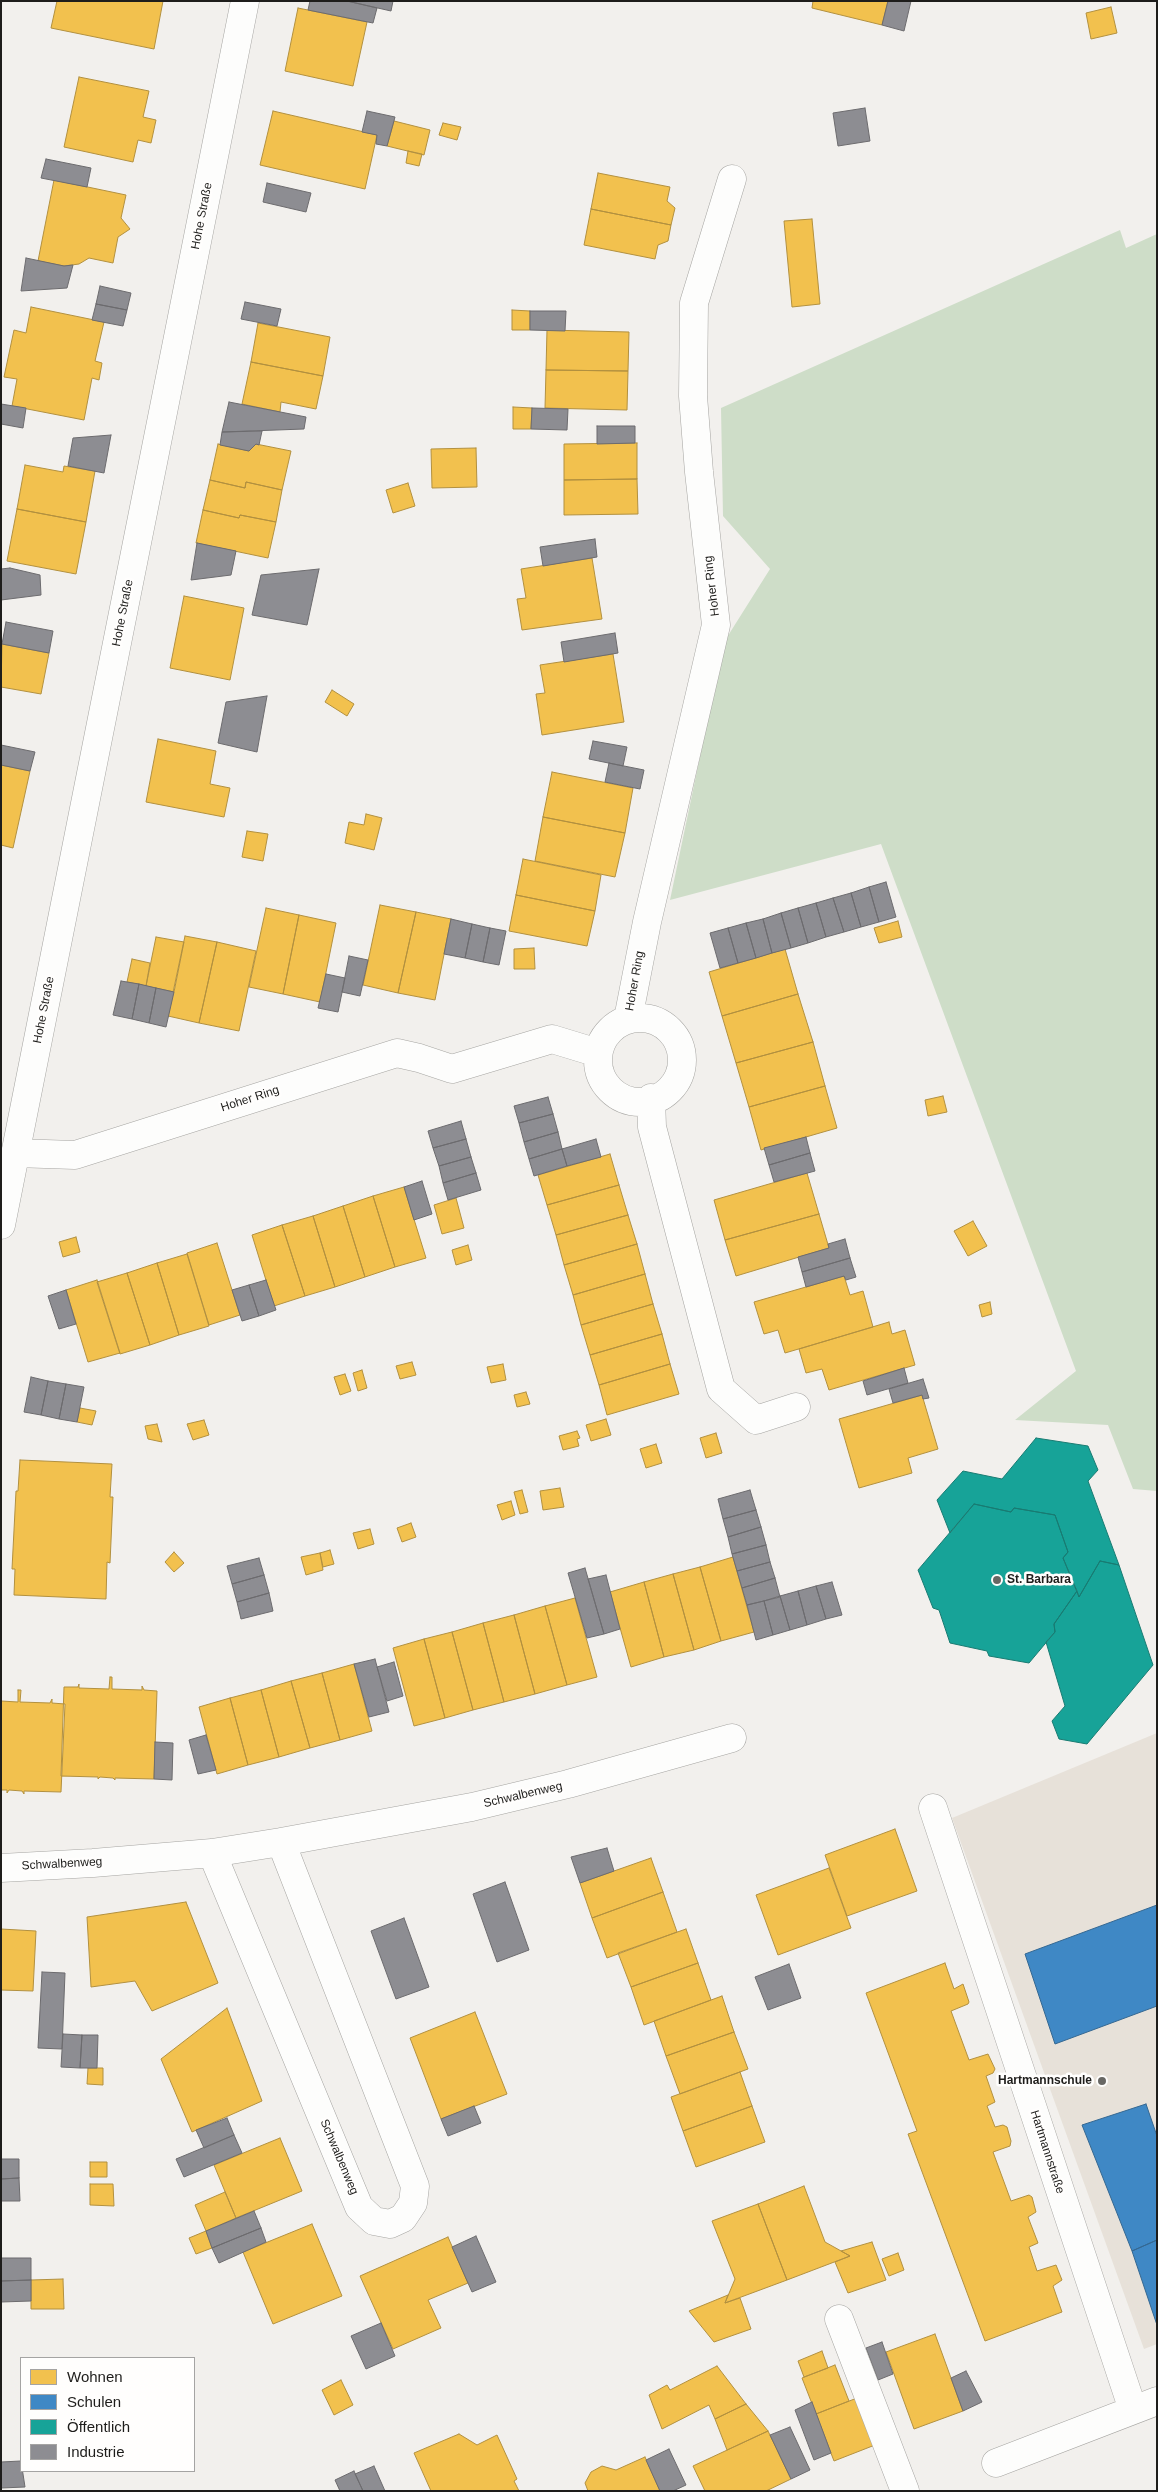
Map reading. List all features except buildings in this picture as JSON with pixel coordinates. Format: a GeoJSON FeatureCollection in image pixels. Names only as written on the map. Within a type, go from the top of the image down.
{"type":"FeatureCollection","features":[{"type":"Feature","properties":{"kind":"street","name":"Hohe Straße"},"geometry":{"type":"LineString","coordinates":[[1,1225],[245,1]]}},
{"type":"Feature","properties":{"kind":"street","name":"Hoher Ring"},"geometry":{"type":"LineString","coordinates":[[628,1019],[647,922],[716,625],[698,472],[693,396],[694,303],[732,179]]}},
{"type":"Feature","properties":{"kind":"street","name":"Hoher Ring"},"geometry":{"type":"LineString","coordinates":[[628,1019],[652,1020],[663,1025],[672,1032],[682,1054],[678,1077],[672,1087],[663,1095],[640,1102],[628,1100],[617,1095],[601,1077],[598,1053],[608,1032],[628,1019]]}},
{"type":"Feature","properties":{"kind":"street","name":"Hoher Ring"},"geometry":{"type":"LineString","coordinates":[[15,1153],[75,1155],[397,1053],[452,1069],[552,1039],[598,1053]]}},
{"type":"Feature","properties":{"kind":"street"},"geometry":{"type":"LineString","coordinates":[[651,1098],[652,1127],[721,1389],[756,1420],[796,1407]]}},
{"type":"Feature","properties":{"kind":"street","name":"Schwalbenweg"},"geometry":{"type":"LineString","coordinates":[[1,1868],[212,1852],[281,1842],[472,1807],[568,1784],[732,1738]]}},
{"type":"Feature","properties":{"kind":"street","name":"Hartmannstraße"},"geometry":{"type":"LineString","coordinates":[[933,1808],[1145,2406],[996,2463]]}},
{"type":"Feature","properties":{"kind":"street","name":"Schwalbenweg"},"geometry":{"type":"LineString","coordinates":[[212,1852],[359,2207],[374,2221],[390,2224],[404,2218],[413,2203],[415,2186],[281,1842]]}},
{"type":"Feature","properties":{"kind":"street"},"geometry":{"type":"LineString","coordinates":[[839,2319],[905,2491]]}},
{"type":"Feature","properties":{"kind":"shaded area","name":"Hartmannschule"},"geometry":{"type":"Polygon","coordinates":[[[1157,1733],[1157,2344],[1144,2349],[952,1818],[1157,1733]]]}},
{"type":"Feature","properties":{"kind":"green space"},"geometry":{"type":"Polygon","coordinates":[[[1120,230],[1126,248],[1157,234],[1157,1491],[1133,1489],[1108,1425],[1015,1420],[1076,1371],[881,844],[670,900],[724,642],[770,569],[723,516],[721,408],[1120,230]]]}},
{"type":"Feature","properties":{"kind":"place","name":"St. Barbara"},"geometry":{"type":"Point","coordinates":[997,1580]}},
{"type":"Feature","properties":{"kind":"place","name":"Hartmannschule"},"geometry":{"type":"Point","coordinates":[1102,2081]}}]}
